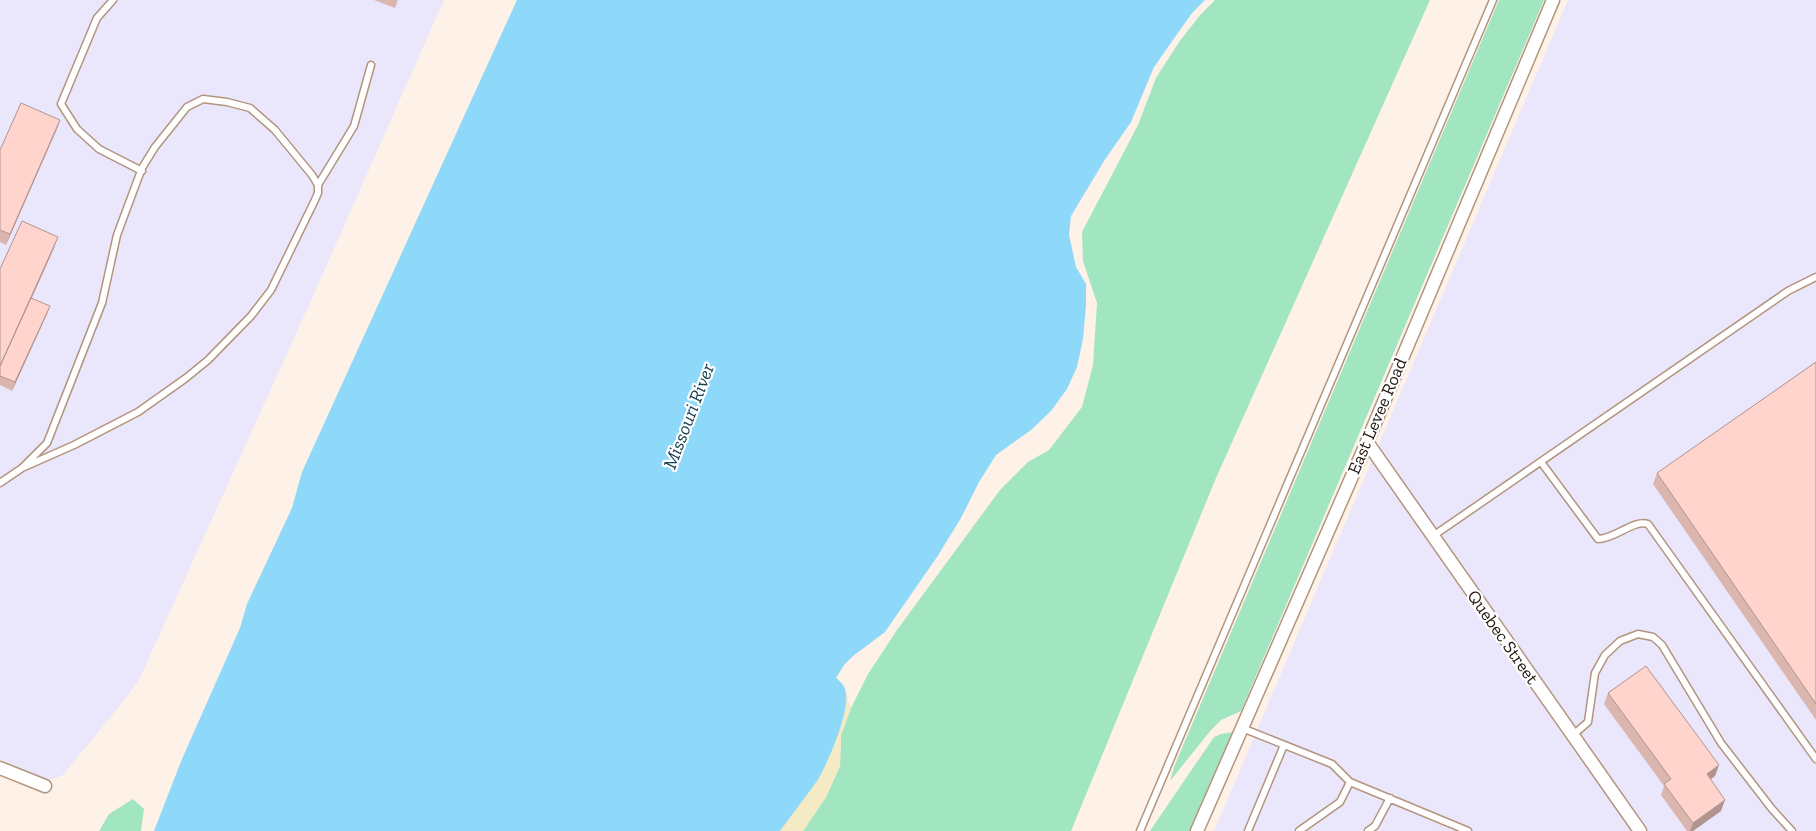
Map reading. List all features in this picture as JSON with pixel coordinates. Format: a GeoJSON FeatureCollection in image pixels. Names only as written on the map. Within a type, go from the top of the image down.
{"type":"FeatureCollection","features":[{"type":"Feature","properties":{"kind":"street","name":"East Levee Road"},"geometry":{"type":"LineString","coordinates":[[1197,831],[1367,442],[1553,0]]}},
{"type":"Feature","properties":{"kind":"street","name":"Quebec Street"},"geometry":{"type":"LineString","coordinates":[[1367,442],[1640,831]]}},
{"type":"Feature","properties":{"kind":"street"},"geometry":{"type":"LineString","coordinates":[[0,768],[45,786]]}},
{"type":"Feature","properties":{"kind":"lane"},"geometry":{"type":"LineString","coordinates":[[112,0],[96,18],[61,104],[77,130],[99,149],[142,170]]}},
{"type":"Feature","properties":{"kind":"lane"},"geometry":{"type":"LineString","coordinates":[[1140,831],[1493,0]]}},
{"type":"Feature","properties":{"kind":"lane"},"geometry":{"type":"LineString","coordinates":[[318,185],[354,126],[371,65]]}},
{"type":"Feature","properties":{"kind":"lane"},"geometry":{"type":"LineString","coordinates":[[0,483],[22,468],[74,445],[138,412],[186,378],[229,341],[271,290],[318,193],[318,185],[275,130],[250,108],[227,102],[202,99],[187,107],[173,122],[155,147],[142,170],[117,235],[102,303],[47,443],[22,468]]}},
{"type":"Feature","properties":{"kind":"lane"},"geometry":{"type":"LineString","coordinates":[[1433,536],[1788,291],[1816,277]]}},
{"type":"Feature","properties":{"kind":"lane"},"geometry":{"type":"LineString","coordinates":[[1541,462],[1598,539],[1606,539],[1639,523],[1648,524],[1816,759]]}},
{"type":"Feature","properties":{"kind":"lane"},"geometry":{"type":"LineString","coordinates":[[1573,735],[1588,722],[1594,673],[1605,656],[1620,641],[1638,634],[1653,637],[1662,644],[1720,743],[1772,809],[1792,831]]}},
{"type":"Feature","properties":{"kind":"lane"},"geometry":{"type":"LineString","coordinates":[[1242,728],[1332,764],[1350,782],[1468,831]]}},
{"type":"Feature","properties":{"kind":"lane"},"geometry":{"type":"LineString","coordinates":[[1248,831],[1284,745]]}},
{"type":"Feature","properties":{"kind":"lane"},"geometry":{"type":"LineString","coordinates":[[1300,831],[1340,802],[1350,782]]}},
{"type":"Feature","properties":{"kind":"lane"},"geometry":{"type":"LineString","coordinates":[[1368,831],[1375,826],[1390,798]]}},
{"type":"Feature","properties":{"kind":"shaded area"},"geometry":{"type":"Polygon","coordinates":[[[0,0],[444,0],[313,296],[139,680],[63,775],[50,780],[0,759],[0,0]]]}},
{"type":"Feature","properties":{"kind":"shaded area"},"geometry":{"type":"Polygon","coordinates":[[[1568,0],[1816,0],[1816,831],[1214,831],[1568,0]]]}},
{"type":"Feature","properties":{"kind":"green space"},"geometry":{"type":"Polygon","coordinates":[[[1215,0],[1430,0],[1216,478],[1071,831],[803,831],[826,797],[840,766],[841,735],[851,708],[868,674],[897,630],[1000,490],[1028,462],[1049,450],[1082,407],[1093,365],[1097,303],[1083,261],[1082,232],[1138,125],[1156,78],[1179,42],[1201,14],[1215,0]]]}},
{"type":"Feature","properties":{"kind":"green space"},"geometry":{"type":"Polygon","coordinates":[[[1499,0],[1544,0],[1241,711],[1221,720],[1170,781],[1174,767],[1499,0]]]}},
{"type":"Feature","properties":{"kind":"green space"},"geometry":{"type":"Polygon","coordinates":[[[1233,732],[1190,831],[1150,831],[1214,737],[1233,732]]]}},
{"type":"Feature","properties":{"kind":"green space"},"geometry":{"type":"Polygon","coordinates":[[[133,799],[144,809],[141,831],[99,831],[109,814],[133,799]]]}},
{"type":"Feature","properties":{"kind":"sand"},"geometry":{"type":"Polygon","coordinates":[[[846,695],[851,708],[841,735],[840,766],[826,797],[803,831],[780,831],[797,806],[844,714],[846,695]]]}},
{"type":"Feature","properties":{"kind":"water","name":"Missouri River"},"geometry":{"type":"Polygon","coordinates":[[[517,0],[1205,0],[1192,13],[1154,67],[1131,122],[1104,161],[1071,216],[1069,235],[1076,267],[1086,284],[1086,305],[1083,339],[1077,367],[1067,389],[1051,411],[1031,430],[996,455],[937,557],[885,632],[844,665],[836,678],[845,688],[846,693],[844,713],[837,738],[817,781],[780,831],[154,831],[182,759],[240,628],[247,604],[292,508],[302,472],[517,0]]]}},
{"type":"Feature","properties":{"kind":"building"},"geometry":{"type":"Polygon","coordinates":[[[21,103],[60,120],[10,234],[0,230],[0,150],[21,103]]]}},
{"type":"Feature","properties":{"kind":"building"},"geometry":{"type":"Polygon","coordinates":[[[22,221],[58,237],[0,366],[0,269],[22,221]]]}},
{"type":"Feature","properties":{"kind":"building"},"geometry":{"type":"Polygon","coordinates":[[[31,298],[50,306],[15,382],[0,376],[0,366],[31,298]]]}},
{"type":"Feature","properties":{"kind":"building"},"geometry":{"type":"Polygon","coordinates":[[[1816,362],[1816,704],[1657,473],[1816,362]]]}},
{"type":"Feature","properties":{"kind":"building"},"geometry":{"type":"Polygon","coordinates":[[[1646,666],[1719,765],[1707,774],[1725,800],[1693,823],[1664,784],[1671,779],[1608,693],[1646,666]]]}}]}
